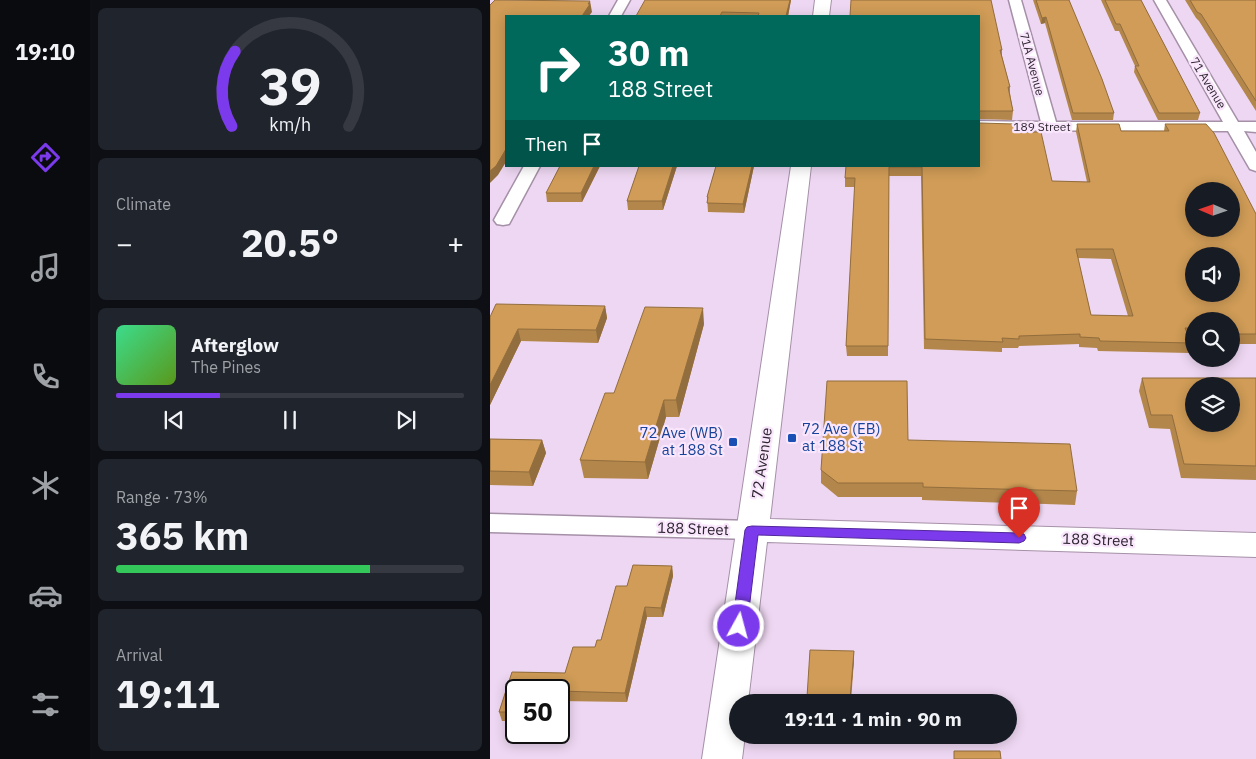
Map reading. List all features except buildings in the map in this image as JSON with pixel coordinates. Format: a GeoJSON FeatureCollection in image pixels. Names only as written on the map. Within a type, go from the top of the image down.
{"type":"FeatureCollection","features":[{"type":"Feature","properties":{"kind":"main road"},"geometry":{"type":"LineString","coordinates":[[821,15],[823,0]]}},
{"type":"Feature","properties":{"kind":"main road","name":"72 Avenue"},"geometry":{"type":"LineString","coordinates":[[722,759],[801,167]]}},
{"type":"Feature","properties":{"kind":"main road","name":"188 Street"},"geometry":{"type":"LineString","coordinates":[[752,530],[1256,545]]}},
{"type":"Feature","properties":{"kind":"street"},"geometry":{"type":"LineString","coordinates":[[616,15],[624,0]]}},
{"type":"Feature","properties":{"kind":"street","name":"71A Avenue"},"geometry":{"type":"LineString","coordinates":[[1015,0],[1050,127]]}},
{"type":"Feature","properties":{"kind":"street","name":"71 Avenue"},"geometry":{"type":"LineString","coordinates":[[1160,0],[1256,166]]}},
{"type":"Feature","properties":{"kind":"street","name":"189 Street"},"geometry":{"type":"LineString","coordinates":[[980,126],[1256,127]]}},
{"type":"Feature","properties":{"kind":"street"},"geometry":{"type":"LineString","coordinates":[[503,220],[531,167]]}},
{"type":"Feature","properties":{"kind":"street","name":"188 Street"},"geometry":{"type":"LineString","coordinates":[[490,523],[752,530]]}},
{"type":"Feature","properties":{"kind":"place","name":"72 Ave (EB) at 188 St"},"geometry":{"type":"Point","coordinates":[792,438]}},
{"type":"Feature","properties":{"kind":"place","name":"72 Ave (WB) at 188 St"},"geometry":{"type":"Point","coordinates":[733,442]}},
{"type":"Feature","properties":{"kind":"route"},"geometry":{"type":"LineString","coordinates":[[739,626],[752,530],[1019,538]]}}]}
